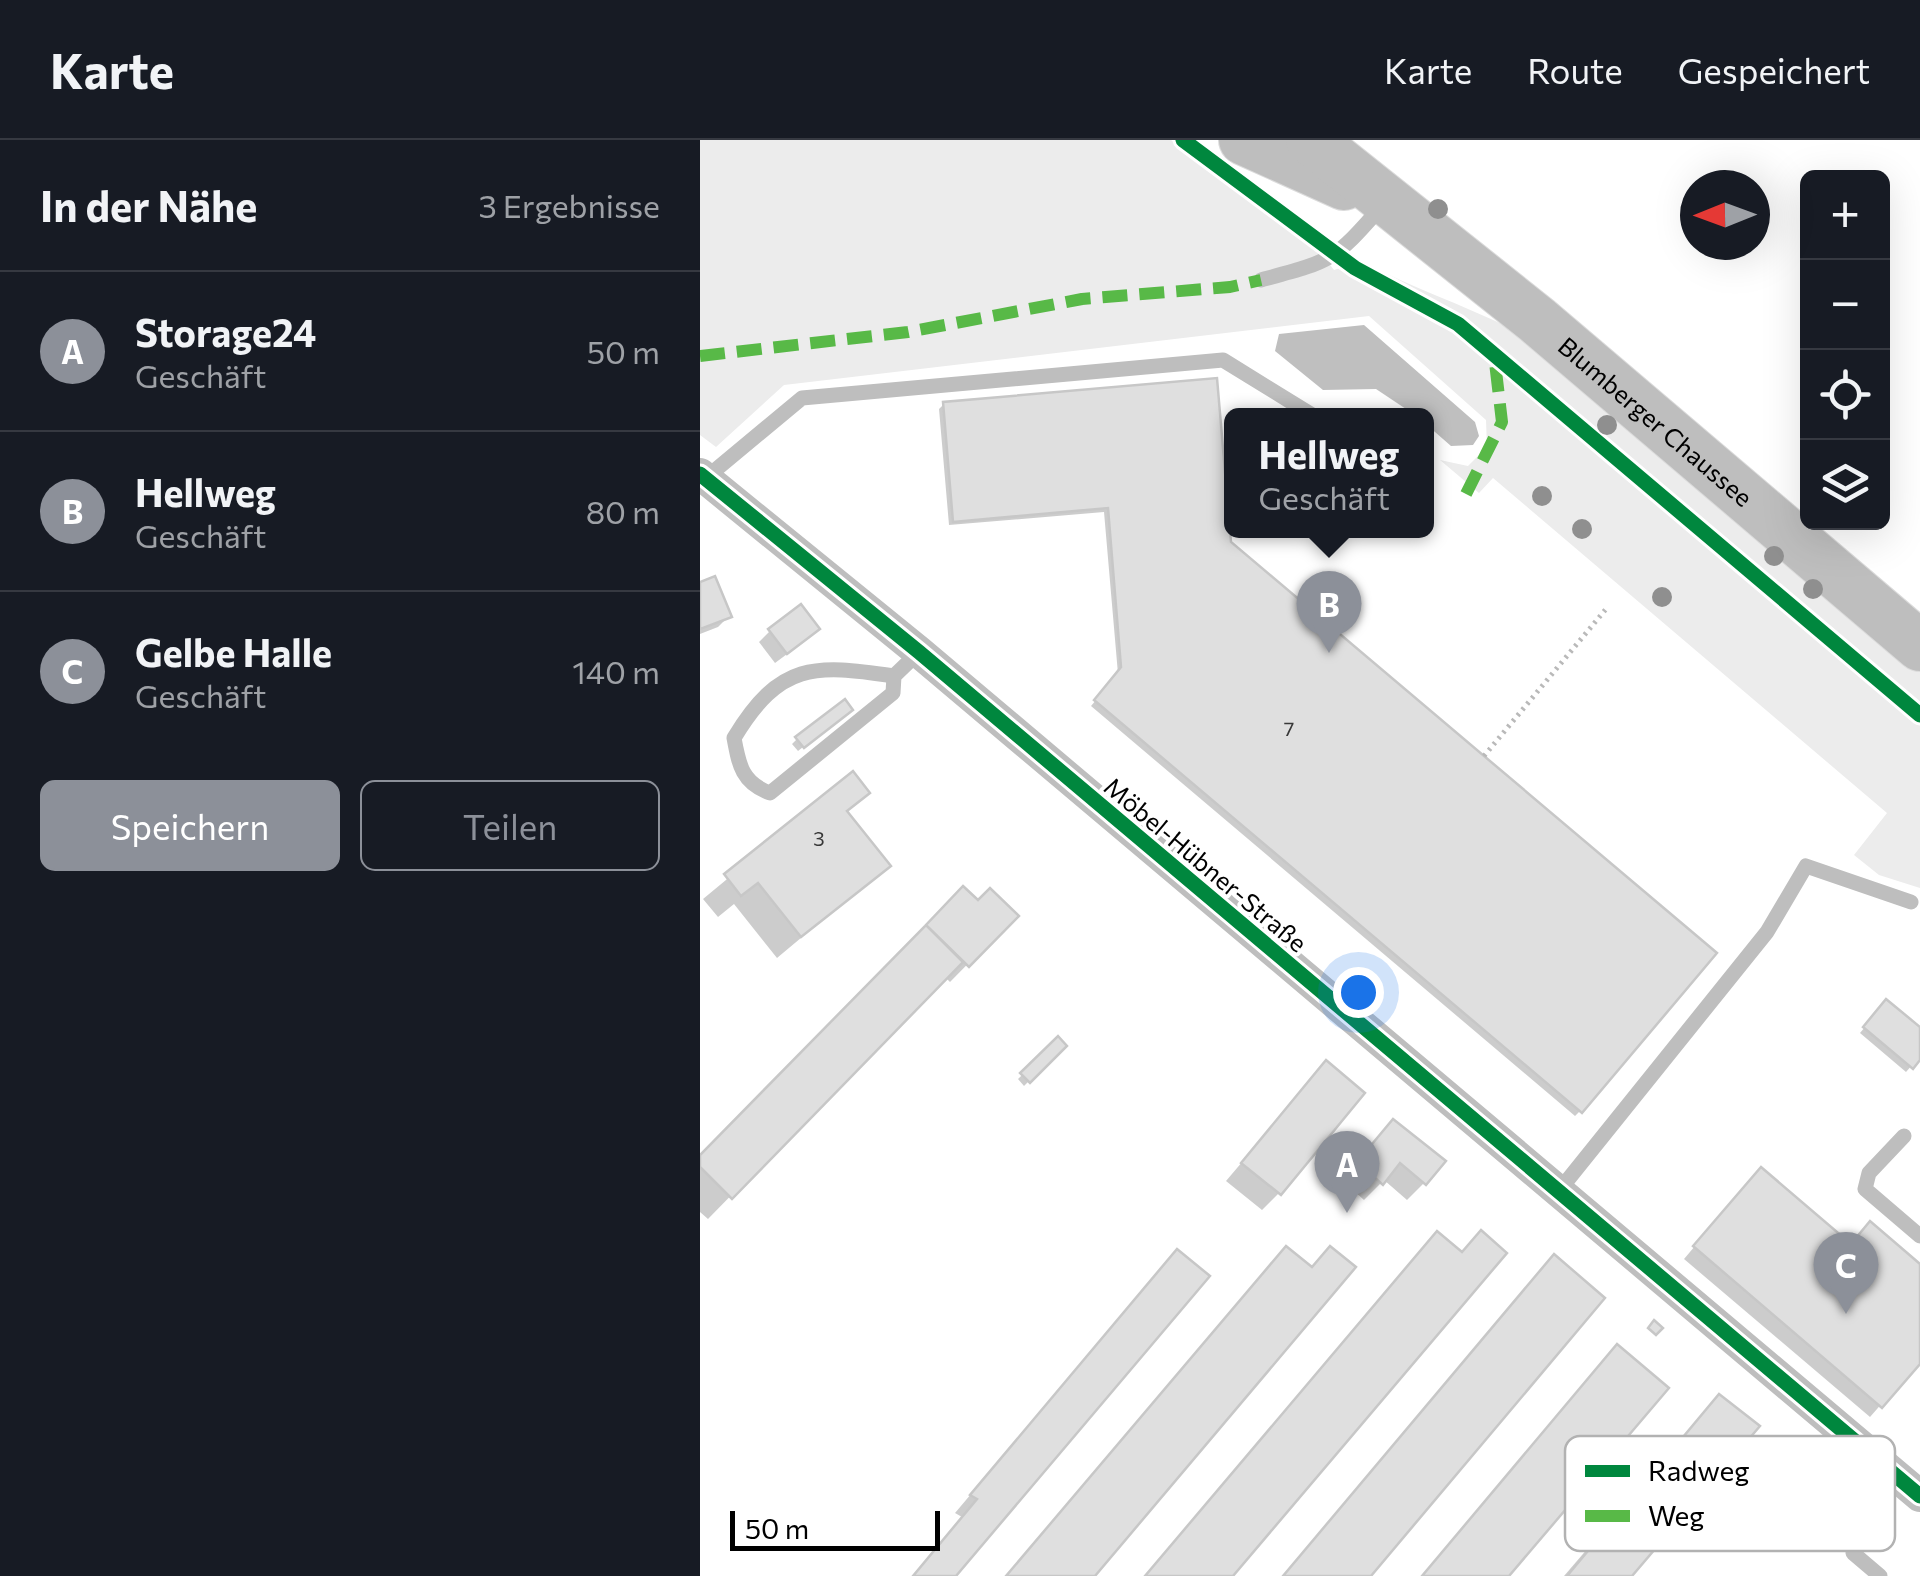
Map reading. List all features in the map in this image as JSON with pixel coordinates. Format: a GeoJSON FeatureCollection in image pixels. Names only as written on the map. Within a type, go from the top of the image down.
{"type":"FeatureCollection","features":[{"type":"Feature","properties":{"kind":"main road","name":"Blumberger Chaussee"},"geometry":{"type":"LineString","coordinates":[[1244,140],[1384,203]]}},
{"type":"Feature","properties":{"kind":"main road","name":"Blumberger Chaussee"},"geometry":{"type":"LineString","coordinates":[[1312,140],[1384,203],[1537,320],[1920,646]]}},
{"type":"Feature","properties":{"kind":"street","name":"Möbel-Hübner-Straße"},"geometry":{"type":"LineString","coordinates":[[703,475],[919,652],[1557,1193],[1857,1436]]}},
{"type":"Feature","properties":{"kind":"street","name":"Möbel-Hübner-Straße"},"geometry":{"type":"LineString","coordinates":[[1895,1467],[1917,1485]]}},
{"type":"Feature","properties":{"kind":"lane"},"geometry":{"type":"LineString","coordinates":[[1261,280],[1324,262],[1341,253],[1384,203]]}},
{"type":"Feature","properties":{"kind":"lane"},"geometry":{"type":"LineString","coordinates":[[703,475],[802,398],[1223,360],[1301,408]]}},
{"type":"Feature","properties":{"kind":"lane"},"geometry":{"type":"LineString","coordinates":[[894,676],[844,669],[802,670],[752,710],[734,738],[739,768],[753,787],[770,793],[893,693],[894,676],[919,652]]}},
{"type":"Feature","properties":{"kind":"lane"},"geometry":{"type":"LineString","coordinates":[[1557,1193],[1767,932],[1806,866],[1911,902]]}},
{"type":"Feature","properties":{"kind":"lane"},"geometry":{"type":"LineString","coordinates":[[1904,1136],[1869,1173],[1866,1190],[1920,1236]]}},
{"type":"Feature","properties":{"kind":"lane"},"geometry":{"type":"LineString","coordinates":[[1852,1553],[1880,1576]]}},
{"type":"Feature","properties":{"kind":"path"},"geometry":{"type":"LineString","coordinates":[[1484,756],[1606,609]]}},
{"type":"Feature","properties":{"kind":"shaded area"},"geometry":{"type":"Polygon","coordinates":[[[700,140],[1171,140],[1315,245],[1334,270],[1362,261],[1512,329],[1920,669],[1920,888],[1879,875],[1854,855],[1887,813],[1493,478],[1479,493],[1440,460],[1468,466],[1487,447],[1486,420],[1369,316],[784,385],[716,447],[700,435],[700,140]]]}},
{"type":"Feature","properties":{"kind":"shaded area"},"geometry":{"type":"Polygon","coordinates":[[[1364,325],[1475,422],[1479,436],[1473,445],[1451,446],[1434,431],[1434,408],[1404,408],[1376,389],[1323,390],[1275,351],[1279,334],[1364,325]]]}},
{"type":"Feature","properties":{"kind":"building"},"geometry":{"type":"Polygon","coordinates":[[[1217,378],[1224,460],[1224,538],[1231,538],[1717,953],[1582,1113],[1094,700],[1121,667],[1108,508],[953,522],[943,402],[1217,378]]]}},
{"type":"Feature","properties":{"kind":"building"},"geometry":{"type":"Polygon","coordinates":[[[715,576],[732,617],[700,629],[700,582],[715,576]]]}},
{"type":"Feature","properties":{"kind":"building"},"geometry":{"type":"Polygon","coordinates":[[[801,604],[820,629],[787,654],[768,629],[801,604]]]}},
{"type":"Feature","properties":{"kind":"building"},"geometry":{"type":"Polygon","coordinates":[[[845,699],[853,710],[804,748],[795,737],[845,699]]]}},
{"type":"Feature","properties":{"kind":"building"},"geometry":{"type":"Polygon","coordinates":[[[853,771],[870,793],[847,811],[891,866],[801,937],[758,883],[741,896],[724,874],[853,771]]]}},
{"type":"Feature","properties":{"kind":"building"},"geometry":{"type":"Polygon","coordinates":[[[963,886],[978,900],[990,888],[1019,916],[969,967],[926,925],[963,886]]]}},
{"type":"Feature","properties":{"kind":"building"},"geometry":{"type":"Polygon","coordinates":[[[926,925],[963,962],[732,1199],[700,1167],[700,1155],[926,925]]]}},
{"type":"Feature","properties":{"kind":"building"},"geometry":{"type":"Polygon","coordinates":[[[1886,999],[1920,1027],[1920,1060],[1913,1069],[1863,1027],[1886,999]]]}},
{"type":"Feature","properties":{"kind":"building"},"geometry":{"type":"Polygon","coordinates":[[[1058,1036],[1067,1046],[1030,1083],[1020,1073],[1058,1036]]]}},
{"type":"Feature","properties":{"kind":"building"},"geometry":{"type":"Polygon","coordinates":[[[1326,1060],[1365,1093],[1281,1195],[1241,1163],[1326,1060]]]}},
{"type":"Feature","properties":{"kind":"building"},"geometry":{"type":"Polygon","coordinates":[[[1393,1119],[1446,1161],[1426,1185],[1400,1163],[1383,1185],[1357,1162],[1393,1119]]]}},
{"type":"Feature","properties":{"kind":"building"},"geometry":{"type":"Polygon","coordinates":[[[1761,1167],[1851,1244],[1870,1221],[1920,1264],[1920,1364],[1882,1408],[1693,1246],[1761,1167]]]}},
{"type":"Feature","properties":{"kind":"building"},"geometry":{"type":"Polygon","coordinates":[[[1481,1230],[1507,1253],[1233,1576],[1145,1576],[1437,1231],[1462,1252],[1481,1230]]]}},
{"type":"Feature","properties":{"kind":"building"},"geometry":{"type":"Polygon","coordinates":[[[1286,1246],[1312,1267],[1330,1246],[1356,1267],[1095,1576],[1006,1576],[1286,1246]]]}},
{"type":"Feature","properties":{"kind":"building"},"geometry":{"type":"Polygon","coordinates":[[[1177,1249],[1210,1276],[956,1576],[913,1576],[977,1499],[970,1495],[1177,1249]]]}},
{"type":"Feature","properties":{"kind":"building"},"geometry":{"type":"Polygon","coordinates":[[[1554,1254],[1605,1298],[1371,1576],[1283,1576],[1554,1254]]]}},
{"type":"Feature","properties":{"kind":"building"},"geometry":{"type":"Polygon","coordinates":[[[1654,1320],[1663,1328],[1656,1335],[1648,1328],[1654,1320]]]}},
{"type":"Feature","properties":{"kind":"building"},"geometry":{"type":"Polygon","coordinates":[[[1617,1344],[1669,1388],[1628,1436],[1565,1436],[1565,1510],[1509,1576],[1422,1576],[1617,1344]]]}},
{"type":"Feature","properties":{"kind":"building"},"geometry":{"type":"Polygon","coordinates":[[[1719,1394],[1760,1426],[1751,1436],[1684,1436],[1719,1394]]]}},
{"type":"Feature","properties":{"kind":"building"},"geometry":{"type":"Polygon","coordinates":[[[1588,1551],[1653,1551],[1632,1576],[1567,1576],[1588,1551]]]}},
{"type":"Feature","properties":{"kind":"marked path"},"geometry":{"type":"LineString","coordinates":[[700,356],[908,332],[1082,299],[1230,287],[1261,280]]}},
{"type":"Feature","properties":{"kind":"marked path"},"geometry":{"type":"LineString","coordinates":[[1466,494],[1502,422],[1494,354]]}},
{"type":"Feature","properties":{"kind":"cycle path"},"geometry":{"type":"LineString","coordinates":[[1183,140],[1355,268],[1458,324],[1920,715]]}},
{"type":"Feature","properties":{"kind":"cycle path"},"geometry":{"type":"LineString","coordinates":[[700,474],[919,652],[1849,1436]]}},
{"type":"Feature","properties":{"kind":"cycle path"},"geometry":{"type":"LineString","coordinates":[[1895,1475],[1920,1496]]}},
{"type":"Feature","properties":{"kind":"place","name":"Hellweg"},"geometry":{"type":"Point","coordinates":[1329,653]}},
{"type":"Feature","properties":{"kind":"place","name":"Storage24"},"geometry":{"type":"Point","coordinates":[1347,1213]}},
{"type":"Feature","properties":{"kind":"place","name":"Gelbe Halle"},"geometry":{"type":"Point","coordinates":[1846,1314]}}]}
